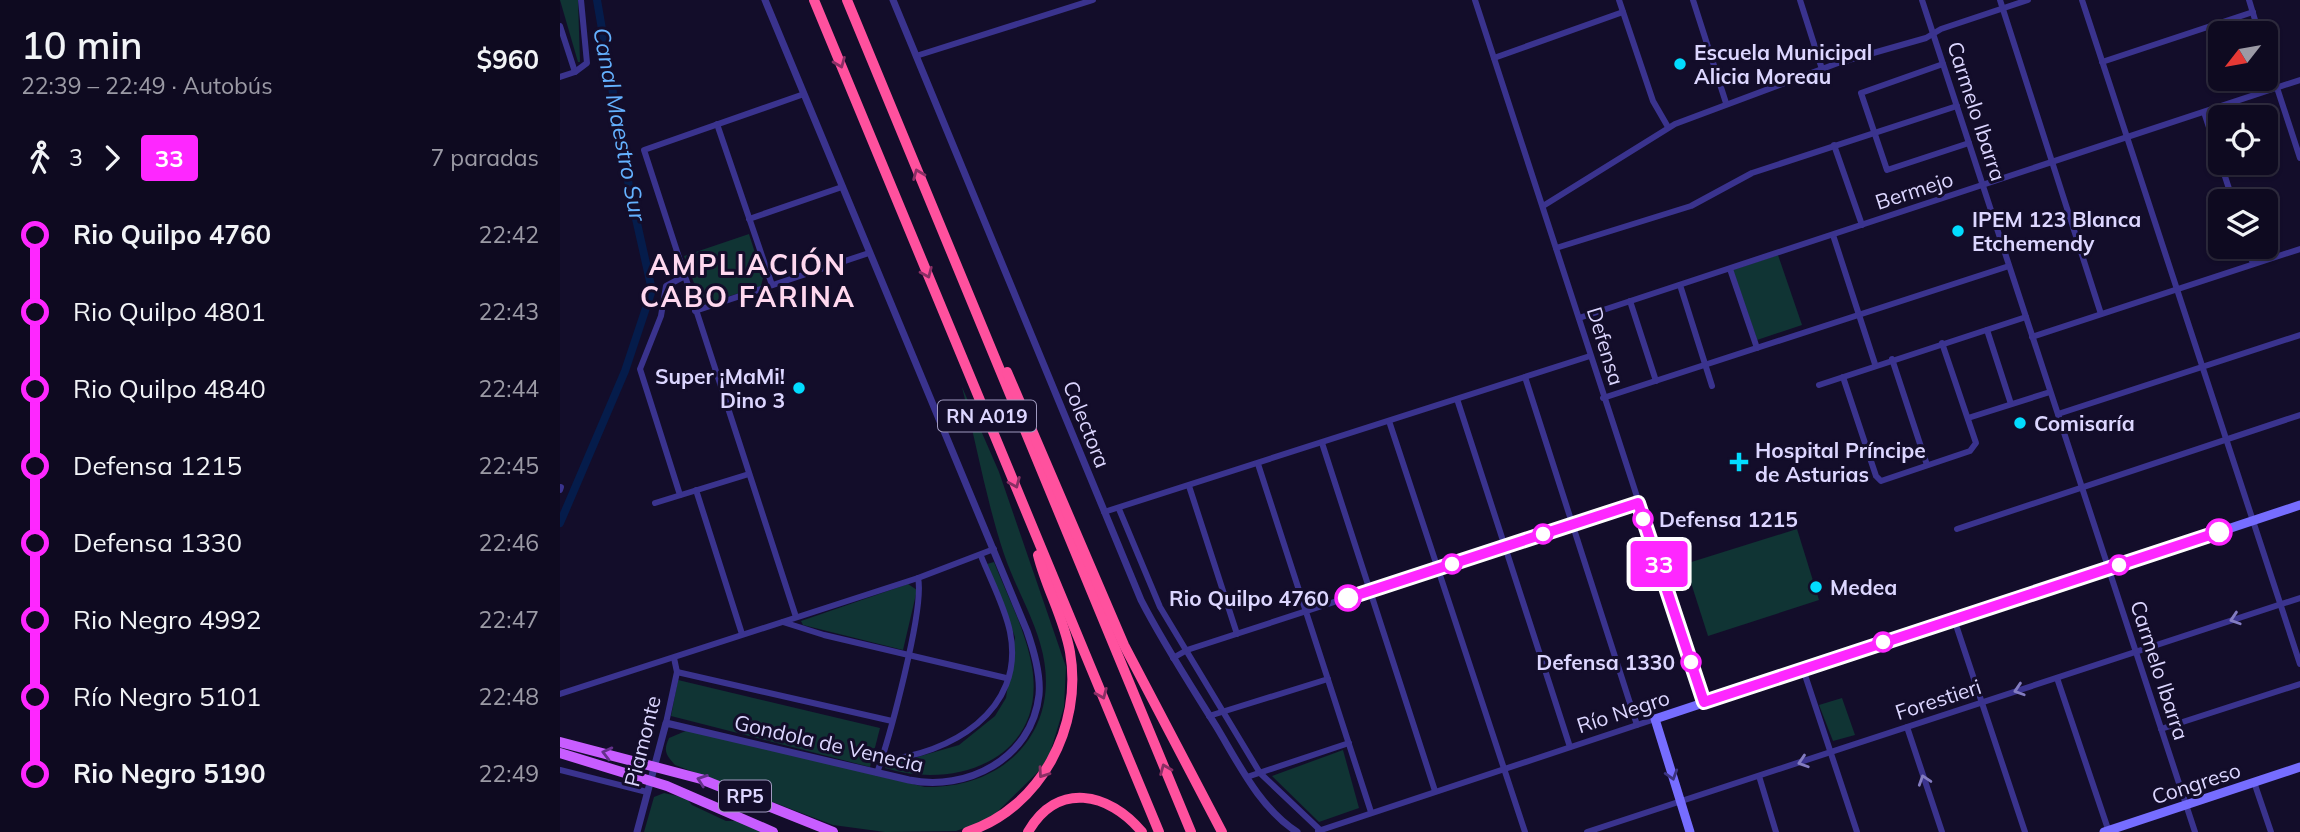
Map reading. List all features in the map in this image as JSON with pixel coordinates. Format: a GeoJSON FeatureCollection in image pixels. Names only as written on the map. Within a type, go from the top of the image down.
{"type":"FeatureCollection","features":[{"type":"Feature","properties":{"kind":"highway","name":"RN A019"},"geometry":{"type":"LineString","coordinates":[[814,0],[1159,832]]}},
{"type":"Feature","properties":{"kind":"highway","name":"RN A019"},"geometry":{"type":"LineString","coordinates":[[847,0],[1191,832]]}},
{"type":"Feature","properties":{"kind":"highway"},"geometry":{"type":"LineString","coordinates":[[985,333],[1016,388],[1124,645],[1222,832]]}},
{"type":"Feature","properties":{"kind":"highway"},"geometry":{"type":"LineString","coordinates":[[967,832],[998,817],[1026,794],[1055,754],[1068,720],[1072,693],[1070,653],[1044,576],[1031,521]]}},
{"type":"Feature","properties":{"kind":"highway"},"geometry":{"type":"LineString","coordinates":[[1028,832],[1049,807],[1082,797],[1108,803],[1142,832]]}},
{"type":"Feature","properties":{"kind":"main road","name":"Río Negro"},"geometry":{"type":"LineString","coordinates":[[1655,719],[2300,505]]}},
{"type":"Feature","properties":{"kind":"main road"},"geometry":{"type":"LineString","coordinates":[[1655,719],[1690,832]]}},
{"type":"Feature","properties":{"kind":"main road","name":"RP5"},"geometry":{"type":"LineString","coordinates":[[560,742],[655,765],[738,793],[833,832]]}},
{"type":"Feature","properties":{"kind":"main road","name":"RP5"},"geometry":{"type":"LineString","coordinates":[[560,753],[650,780],[774,832]]}},
{"type":"Feature","properties":{"kind":"main road","name":"Congreso"},"geometry":{"type":"LineString","coordinates":[[2107,831],[2300,767]]}},
{"type":"Feature","properties":{"kind":"street"},"geometry":{"type":"LineString","coordinates":[[560,77],[583,68],[589,56],[581,0]]}},
{"type":"Feature","properties":{"kind":"street"},"geometry":{"type":"LineString","coordinates":[[560,694],[918,578],[994,549],[765,0]]}},
{"type":"Feature","properties":{"kind":"street","name":"Colectora"},"geometry":{"type":"LineString","coordinates":[[893,0],[1141,600],[1173,658],[1270,811],[1297,832]]}},
{"type":"Feature","properties":{"kind":"street"},"geometry":{"type":"LineString","coordinates":[[916,57],[1093,0]]}},
{"type":"Feature","properties":{"kind":"street","name":"Defensa"},"geometry":{"type":"LineString","coordinates":[[1475,0],[1704,702]]}},
{"type":"Feature","properties":{"kind":"street"},"geometry":{"type":"LineString","coordinates":[[1619,0],[1653,101],[1668,127]]}},
{"type":"Feature","properties":{"kind":"street"},"geometry":{"type":"LineString","coordinates":[[1693,0],[1726,103]]}},
{"type":"Feature","properties":{"kind":"street"},"geometry":{"type":"LineString","coordinates":[[1800,0],[1822,69]]}},
{"type":"Feature","properties":{"kind":"street","name":"Carmelo Ibarra"},"geometry":{"type":"LineString","coordinates":[[1922,0],[2195,832]]}},
{"type":"Feature","properties":{"kind":"street"},"geometry":{"type":"LineString","coordinates":[[2000,0],[2101,314]]}},
{"type":"Feature","properties":{"kind":"street"},"geometry":{"type":"LineString","coordinates":[[1543,206],[1668,127],[1822,69],[2028,0]]}},
{"type":"Feature","properties":{"kind":"street"},"geometry":{"type":"LineString","coordinates":[[2082,0],[2300,664]]}},
{"type":"Feature","properties":{"kind":"street"},"geometry":{"type":"LineString","coordinates":[[2249,0],[2256,21]]}},
{"type":"Feature","properties":{"kind":"street"},"geometry":{"type":"LineString","coordinates":[[1494,58],[1623,12]]}},
{"type":"Feature","properties":{"kind":"street"},"geometry":{"type":"LineString","coordinates":[[2102,62],[2253,12]]}},
{"type":"Feature","properties":{"kind":"street"},"geometry":{"type":"LineString","coordinates":[[560,26],[575,72]]}},
{"type":"Feature","properties":{"kind":"street"},"geometry":{"type":"LineString","coordinates":[[1943,64],[1861,93],[1887,170],[1969,143]]}},
{"type":"Feature","properties":{"kind":"street","name":"Bermejo"},"geometry":{"type":"LineString","coordinates":[[2278,88],[2300,80]]}},
{"type":"Feature","properties":{"kind":"street","name":"Bermejo"},"geometry":{"type":"LineString","coordinates":[[1579,318],[2268,91]]}},
{"type":"Feature","properties":{"kind":"street"},"geometry":{"type":"LineString","coordinates":[[2278,91],[2300,158]]}},
{"type":"Feature","properties":{"kind":"street"},"geometry":{"type":"LineString","coordinates":[[796,617],[683,277],[644,150],[804,94]]}},
{"type":"Feature","properties":{"kind":"street"},"geometry":{"type":"LineString","coordinates":[[1556,247],[1691,206],[1752,173],[1957,106]]}},
{"type":"Feature","properties":{"kind":"street"},"geometry":{"type":"LineString","coordinates":[[2204,112],[2229,189]]}},
{"type":"Feature","properties":{"kind":"street"},"geometry":{"type":"LineString","coordinates":[[717,124],[772,285]]}},
{"type":"Feature","properties":{"kind":"street"},"geometry":{"type":"LineString","coordinates":[[1834,145],[1862,225]]}},
{"type":"Feature","properties":{"kind":"street"},"geometry":{"type":"LineString","coordinates":[[749,219],[842,187]]}},
{"type":"Feature","properties":{"kind":"street"},"geometry":{"type":"LineString","coordinates":[[1833,235],[1875,364]]}},
{"type":"Feature","properties":{"kind":"street"},"geometry":{"type":"LineString","coordinates":[[2032,337],[2300,249]]}},
{"type":"Feature","properties":{"kind":"street"},"geometry":{"type":"LineString","coordinates":[[695,311],[869,253]]}},
{"type":"Feature","properties":{"kind":"street"},"geometry":{"type":"LineString","coordinates":[[2252,259],[2253,264]]}},
{"type":"Feature","properties":{"kind":"street"},"geometry":{"type":"LineString","coordinates":[[1603,398],[2009,266]]}},
{"type":"Feature","properties":{"kind":"street"},"geometry":{"type":"LineString","coordinates":[[1730,268],[1757,348]]}},
{"type":"Feature","properties":{"kind":"street"},"geometry":{"type":"LineString","coordinates":[[680,495],[640,369],[661,316],[666,286],[683,277]]}},
{"type":"Feature","properties":{"kind":"street"},"geometry":{"type":"LineString","coordinates":[[1680,285],[1712,386]]}},
{"type":"Feature","properties":{"kind":"street"},"geometry":{"type":"LineString","coordinates":[[1630,301],[1656,381]]}},
{"type":"Feature","properties":{"kind":"street"},"geometry":{"type":"LineString","coordinates":[[1819,385],[1875,364],[2026,317]]}},
{"type":"Feature","properties":{"kind":"street"},"geometry":{"type":"LineString","coordinates":[[1987,330],[2011,404]]}},
{"type":"Feature","properties":{"kind":"street"},"geometry":{"type":"LineString","coordinates":[[2058,414],[2300,335]]}},
{"type":"Feature","properties":{"kind":"street"},"geometry":{"type":"LineString","coordinates":[[1843,377],[1878,478],[1884,480],[1974,449],[1976,443],[1942,343]]}},
{"type":"Feature","properties":{"kind":"street"},"geometry":{"type":"LineString","coordinates":[[1104,512],[1590,355]]}},
{"type":"Feature","properties":{"kind":"street"},"geometry":{"type":"LineString","coordinates":[[1892,359],[1927,465]]}},
{"type":"Feature","properties":{"kind":"street"},"geometry":{"type":"LineString","coordinates":[[1525,377],[1637,724]]}},
{"type":"Feature","properties":{"kind":"street"},"geometry":{"type":"LineString","coordinates":[[1968,418],[2050,392]]}},
{"type":"Feature","properties":{"kind":"street"},"geometry":{"type":"LineString","coordinates":[[1457,399],[1570,747]]}},
{"type":"Feature","properties":{"kind":"street"},"geometry":{"type":"LineString","coordinates":[[1957,529],[2300,415]]}},
{"type":"Feature","properties":{"kind":"street"},"geometry":{"type":"LineString","coordinates":[[1389,421],[1525,832]]}},
{"type":"Feature","properties":{"kind":"street"},"geometry":{"type":"LineString","coordinates":[[1322,443],[1435,791]]}},
{"type":"Feature","properties":{"kind":"street"},"geometry":{"type":"LineString","coordinates":[[1258,464],[1371,812]]}},
{"type":"Feature","properties":{"kind":"street"},"geometry":{"type":"LineString","coordinates":[[655,503],[749,474]]}},
{"type":"Feature","properties":{"kind":"street"},"geometry":{"type":"LineString","coordinates":[[1189,486],[1237,634]]}},
{"type":"Feature","properties":{"kind":"street"},"geometry":{"type":"LineString","coordinates":[[696,490],[742,635]]}},
{"type":"Feature","properties":{"kind":"street"},"geometry":{"type":"LineString","coordinates":[[1173,658],[1187,650],[1638,503]]}},
{"type":"Feature","properties":{"kind":"street"},"geometry":{"type":"LineString","coordinates":[[1119,509],[1152,592],[1260,773],[1318,831]]}},
{"type":"Feature","properties":{"kind":"street","name":"Gondola de Venecia"},"geometry":{"type":"LineString","coordinates":[[666,723],[930,784],[970,778],[998,763],[1013,750],[1029,725],[1039,698],[1035,657],[994,549]]}},
{"type":"Feature","properties":{"kind":"street"},"geometry":{"type":"LineString","coordinates":[[882,760],[920,753],[970,732],[993,708],[1006,678],[1010,658],[1010,633],[981,556]]}},
{"type":"Feature","properties":{"kind":"street"},"geometry":{"type":"LineString","coordinates":[[877,773],[908,654],[920,590],[918,578]]}},
{"type":"Feature","properties":{"kind":"street","name":"Forestieri"},"geometry":{"type":"LineString","coordinates":[[1587,832],[1608,829],[1680,801],[2300,598]]}},
{"type":"Feature","properties":{"kind":"street"},"geometry":{"type":"LineString","coordinates":[[1954,619],[2025,832]]}},
{"type":"Feature","properties":{"kind":"street"},"geometry":{"type":"LineString","coordinates":[[783,622],[1006,678]]}},
{"type":"Feature","properties":{"kind":"street","name":"Piamonte"},"geometry":{"type":"LineString","coordinates":[[637,832],[677,672],[674,658]]}},
{"type":"Feature","properties":{"kind":"street"},"geometry":{"type":"LineString","coordinates":[[1802,669],[1857,832]]}},
{"type":"Feature","properties":{"kind":"street"},"geometry":{"type":"LineString","coordinates":[[677,672],[892,721]]}},
{"type":"Feature","properties":{"kind":"street"},"geometry":{"type":"LineString","coordinates":[[1209,716],[1328,678]]}},
{"type":"Feature","properties":{"kind":"street"},"geometry":{"type":"LineString","coordinates":[[2057,678],[2107,831]]}},
{"type":"Feature","properties":{"kind":"street"},"geometry":{"type":"LineString","coordinates":[[2161,729],[2300,684]]}},
{"type":"Feature","properties":{"kind":"street","name":"Río Negro"},"geometry":{"type":"LineString","coordinates":[[1318,831],[1655,719]]}},
{"type":"Feature","properties":{"kind":"street"},"geometry":{"type":"LineString","coordinates":[[1907,727],[1942,832]]}},
{"type":"Feature","properties":{"kind":"street"},"geometry":{"type":"LineString","coordinates":[[1248,777],[1349,743]]}},
{"type":"Feature","properties":{"kind":"street"},"geometry":{"type":"LineString","coordinates":[[560,770],[647,792]]}},
{"type":"Feature","properties":{"kind":"street"},"geometry":{"type":"LineString","coordinates":[[1759,776],[1776,832]]}},
{"type":"Feature","properties":{"kind":"street"},"geometry":{"type":"LineString","coordinates":[[2255,782],[2271,832]]}},
{"type":"Feature","properties":{"kind":"green space"},"geometry":{"type":"Polygon","coordinates":[[[560,0],[578,0],[580,62],[578,62],[560,0]]]}},
{"type":"Feature","properties":{"kind":"green space"},"geometry":{"type":"Polygon","coordinates":[[[749,234],[763,278],[761,286],[705,304],[701,302],[684,256],[749,234]]]}},
{"type":"Feature","properties":{"kind":"green space"},"geometry":{"type":"Polygon","coordinates":[[[1778,255],[1802,325],[1757,340],[1733,270],[1778,255]]]}},
{"type":"Feature","properties":{"kind":"green space"},"geometry":{"type":"Polygon","coordinates":[[[962,387],[999,472],[1066,667],[1064,707],[1050,753],[1040,770],[995,814],[979,823],[956,831],[885,832],[833,825],[675,765],[666,753],[667,742],[669,738],[688,730],[925,787],[955,785],[982,777],[1004,764],[1023,747],[1036,726],[1044,701],[1046,673],[1040,643],[998,534],[962,387]]]}},
{"type":"Feature","properties":{"kind":"green space"},"geometry":{"type":"Polygon","coordinates":[[[1797,529],[1819,600],[1708,636],[1685,564],[1797,529]]]}},
{"type":"Feature","properties":{"kind":"green space"},"geometry":{"type":"Polygon","coordinates":[[[994,562],[1021,627],[1032,667],[1033,698],[1026,724],[1011,745],[992,760],[968,770],[941,775],[913,774],[885,768],[887,762],[900,762],[959,745],[995,716],[1006,698],[1015,637],[987,564],[994,562]]]}},
{"type":"Feature","properties":{"kind":"green space"},"geometry":{"type":"Polygon","coordinates":[[[908,584],[917,590],[903,650],[803,625],[801,621],[908,584]]]}},
{"type":"Feature","properties":{"kind":"green space"},"geometry":{"type":"Polygon","coordinates":[[[678,680],[880,728],[870,767],[671,716],[678,680]]]}},
{"type":"Feature","properties":{"kind":"green space"},"geometry":{"type":"Polygon","coordinates":[[[1842,698],[1855,735],[1833,741],[1819,705],[1842,698]]]}},
{"type":"Feature","properties":{"kind":"green space"},"geometry":{"type":"Polygon","coordinates":[[[1343,750],[1359,808],[1319,822],[1272,776],[1343,750]]]}},
{"type":"Feature","properties":{"kind":"green space"},"geometry":{"type":"Polygon","coordinates":[[[664,793],[686,798],[692,805],[726,821],[738,821],[762,832],[644,832],[654,797],[664,793]]]}},
{"type":"Feature","properties":{"kind":"waterway","name":"Canal Maestro Sur"},"geometry":{"type":"LineString","coordinates":[[560,523],[625,371],[652,290],[630,192],[597,0]]}},
{"type":"Feature","properties":{"kind":"bus line","name":"33"},"geometry":{"type":"LineString","coordinates":[[1348,598],[1638,503],[1704,702],[2219,532]]}},
{"type":"Feature","properties":{"kind":"place","name":"Escuela Municipal Alicia Moreau"},"geometry":{"type":"Point","coordinates":[1680,64]}},
{"type":"Feature","properties":{"kind":"place","name":"IPEM 123 Blanca Etchemendy"},"geometry":{"type":"Point","coordinates":[1958,231]}},
{"type":"Feature","properties":{"kind":"place","name":"Super ¡MaMi! Dino 3"},"geometry":{"type":"Point","coordinates":[799,388]}},
{"type":"Feature","properties":{"kind":"place","name":"Comisaría"},"geometry":{"type":"Point","coordinates":[2020,423]}},
{"type":"Feature","properties":{"kind":"place","name":"Hospital Príncipe de Asturias"},"geometry":{"type":"Point","coordinates":[1739,462]}},
{"type":"Feature","properties":{"kind":"place","name":"Defensa 1215"},"geometry":{"type":"Point","coordinates":[1643,519]}},
{"type":"Feature","properties":{"kind":"place","name":"Medea"},"geometry":{"type":"Point","coordinates":[1816,587]}},
{"type":"Feature","properties":{"kind":"place","name":"Rio Quilpo 4760"},"geometry":{"type":"Point","coordinates":[1348,598]}},
{"type":"Feature","properties":{"kind":"place","name":"Defensa 1330"},"geometry":{"type":"Point","coordinates":[1691,662]}},
{"type":"Feature","properties":{"kind":"district","name":"AMPLIACIÓN CABO FARINA"},"geometry":{"type":"Point","coordinates":[748,280]}}]}
